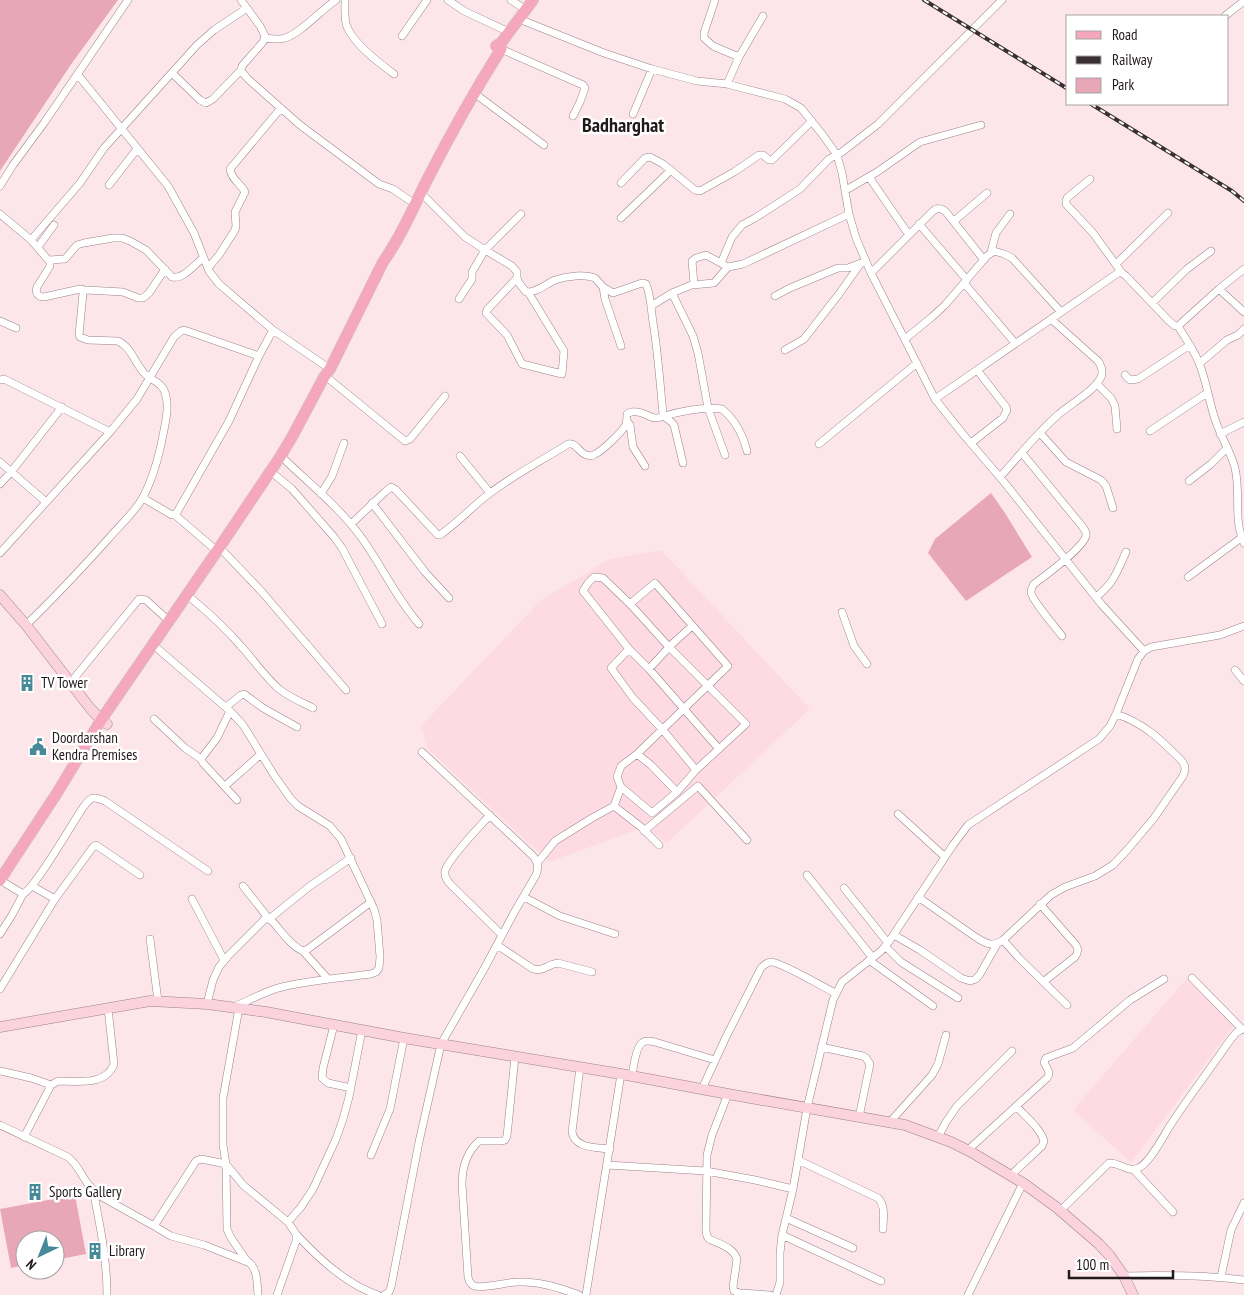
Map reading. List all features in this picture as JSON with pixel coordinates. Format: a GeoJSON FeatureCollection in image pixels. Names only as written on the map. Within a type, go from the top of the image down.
{"type":"FeatureCollection","features":[{"type":"Feature","properties":{"kind":"main road"},"geometry":{"type":"LineString","coordinates":[[383,262],[393,249],[420,192],[474,93],[509,32],[533,0]]}},
{"type":"Feature","properties":{"kind":"main road"},"geometry":{"type":"LineString","coordinates":[[2,884],[169,621],[275,475],[308,422],[383,262],[387,245],[409,200],[464,95],[496,46],[501,46]]}},
{"type":"Feature","properties":{"kind":"main road"},"geometry":{"type":"LineString","coordinates":[[104,722],[192,599],[292,437],[324,377],[330,374]]}},
{"type":"Feature","properties":{"kind":"street"},"geometry":{"type":"LineString","coordinates":[[0,186],[128,0]]}},
{"type":"Feature","properties":{"kind":"street"},"geometry":{"type":"LineString","coordinates":[[241,0],[263,30],[265,38]]}},
{"type":"Feature","properties":{"kind":"street"},"geometry":{"type":"LineString","coordinates":[[265,38],[280,39],[294,34],[336,0]]}},
{"type":"Feature","properties":{"kind":"street"},"geometry":{"type":"LineString","coordinates":[[345,0],[347,27],[351,34],[371,57],[394,74]]}},
{"type":"Feature","properties":{"kind":"street"},"geometry":{"type":"LineString","coordinates":[[402,36],[427,0]]}},
{"type":"Feature","properties":{"kind":"street"},"geometry":{"type":"LineString","coordinates":[[448,0],[464,11],[509,32]]}},
{"type":"Feature","properties":{"kind":"street"},"geometry":{"type":"LineString","coordinates":[[511,0],[522,14],[604,53],[697,81],[727,84],[792,102],[801,108],[837,155],[846,190],[849,214],[864,262],[935,399],[1000,477],[1065,560],[1144,651]]}},
{"type":"Feature","properties":{"kind":"street"},"geometry":{"type":"LineString","coordinates":[[714,0],[704,38],[713,46],[739,58]]}},
{"type":"Feature","properties":{"kind":"street"},"geometry":{"type":"LineString","coordinates":[[721,263],[732,237],[742,225],[800,189],[829,159],[878,124],[1002,0]]}},
{"type":"Feature","properties":{"kind":"street"},"geometry":{"type":"LineString","coordinates":[[1226,15],[1244,1]]}},
{"type":"Feature","properties":{"kind":"street"},"geometry":{"type":"LineString","coordinates":[[31,240],[80,182],[96,157],[197,45],[214,30],[247,8]]}},
{"type":"Feature","properties":{"kind":"street"},"geometry":{"type":"LineString","coordinates":[[727,84],[739,58],[763,16]]}},
{"type":"Feature","properties":{"kind":"street"},"geometry":{"type":"LineString","coordinates":[[172,73],[200,100],[206,103],[213,99],[241,70],[242,66],[265,38]]}},
{"type":"Feature","properties":{"kind":"street"},"geometry":{"type":"LineString","coordinates":[[501,46],[583,84],[585,88],[584,93],[573,116]]}},
{"type":"Feature","properties":{"kind":"street"},"geometry":{"type":"LineString","coordinates":[[633,114],[652,69]]}},
{"type":"Feature","properties":{"kind":"street"},"geometry":{"type":"LineString","coordinates":[[241,70],[248,79],[307,130],[379,184],[409,200]]}},
{"type":"Feature","properties":{"kind":"street"},"geometry":{"type":"LineString","coordinates":[[78,75],[168,186],[194,233],[203,258],[218,284],[330,374],[405,441],[410,439],[446,396]]}},
{"type":"Feature","properties":{"kind":"street"},"geometry":{"type":"LineString","coordinates":[[474,93],[544,145]]}},
{"type":"Feature","properties":{"kind":"street"},"geometry":{"type":"LineString","coordinates":[[208,268],[233,233],[236,226],[235,212],[245,192],[232,176],[230,169],[281,108]]}},
{"type":"Feature","properties":{"kind":"street"},"geometry":{"type":"LineString","coordinates":[[621,183],[645,158],[650,157],[695,190],[700,191],[761,154],[772,160],[812,121]]}},
{"type":"Feature","properties":{"kind":"street"},"geometry":{"type":"LineString","coordinates":[[846,190],[869,177],[920,142],[981,125]]}},
{"type":"Feature","properties":{"kind":"street"},"geometry":{"type":"LineString","coordinates":[[109,185],[137,149]]}},
{"type":"Feature","properties":{"kind":"street"},"geometry":{"type":"LineString","coordinates":[[621,218],[670,170]]}},
{"type":"Feature","properties":{"kind":"street"},"geometry":{"type":"LineString","coordinates":[[869,177],[909,235]]}},
{"type":"Feature","properties":{"kind":"street"},"geometry":{"type":"LineString","coordinates":[[1090,179],[1067,198],[1066,204],[1093,233],[1122,273],[1173,325],[1178,326],[1200,363],[1215,420],[1233,460],[1237,509],[1243,540],[1188,577]]}},
{"type":"Feature","properties":{"kind":"street"},"geometry":{"type":"LineString","coordinates":[[420,192],[460,232],[512,266],[517,272],[517,278],[522,287],[528,292],[564,351],[562,374],[522,364],[505,332],[486,313],[517,278]]}},
{"type":"Feature","properties":{"kind":"street"},"geometry":{"type":"LineString","coordinates":[[954,221],[987,193]]}},
{"type":"Feature","properties":{"kind":"street"},"geometry":{"type":"LineString","coordinates":[[871,273],[919,224],[935,209],[939,208],[944,210],[954,221],[984,260]]}},
{"type":"Feature","properties":{"kind":"street"},"geometry":{"type":"LineString","coordinates":[[1116,264],[1168,213]]}},
{"type":"Feature","properties":{"kind":"street"},"geometry":{"type":"LineString","coordinates":[[0,214],[31,240],[49,260],[50,266],[36,289],[38,296],[44,297],[80,289],[83,291],[123,292],[143,298],[149,293],[165,269]]}},
{"type":"Feature","properties":{"kind":"street"},"geometry":{"type":"LineString","coordinates":[[459,299],[472,279],[472,272],[485,250],[521,214]]}},
{"type":"Feature","properties":{"kind":"street"},"geometry":{"type":"LineString","coordinates":[[651,306],[681,289],[692,285],[714,283],[728,267],[742,264],[849,214]]}},
{"type":"Feature","properties":{"kind":"street"},"geometry":{"type":"LineString","coordinates":[[905,339],[939,311],[966,282],[991,252],[996,234],[1010,214]]}},
{"type":"Feature","properties":{"kind":"street"},"geometry":{"type":"LineString","coordinates":[[919,224],[1015,343]]}},
{"type":"Feature","properties":{"kind":"street"},"geometry":{"type":"LineString","coordinates":[[38,247],[54,225]]}},
{"type":"Feature","properties":{"kind":"street"},"geometry":{"type":"LineString","coordinates":[[49,260],[65,260],[78,245],[113,238],[130,240],[146,250],[172,276],[177,278],[203,258]]}},
{"type":"Feature","properties":{"kind":"street"},"geometry":{"type":"LineString","coordinates":[[1152,302],[1187,269],[1211,250]]}},
{"type":"Feature","properties":{"kind":"street"},"geometry":{"type":"LineString","coordinates":[[991,252],[1000,252],[1012,258],[1061,312]]}},
{"type":"Feature","properties":{"kind":"street"},"geometry":{"type":"LineString","coordinates":[[692,285],[694,282],[692,261],[694,259],[703,255],[728,267]]}},
{"type":"Feature","properties":{"kind":"street"},"geometry":{"type":"LineString","coordinates":[[775,296],[838,268],[848,268],[864,262]]}},
{"type":"Feature","properties":{"kind":"street"},"geometry":{"type":"LineString","coordinates":[[785,350],[804,339],[864,262]]}},
{"type":"Feature","properties":{"kind":"street"},"geometry":{"type":"LineString","coordinates":[[1178,326],[1244,268]]}},
{"type":"Feature","properties":{"kind":"street"},"geometry":{"type":"LineString","coordinates":[[935,399],[1115,275],[1122,273]]}},
{"type":"Feature","properties":{"kind":"street"},"geometry":{"type":"LineString","coordinates":[[528,292],[532,292],[556,280],[585,276],[595,278],[603,287],[615,293],[643,283],[647,286],[660,371],[664,416],[674,425],[683,463]]}},
{"type":"Feature","properties":{"kind":"street"},"geometry":{"type":"LineString","coordinates":[[603,287],[621,346]]}},
{"type":"Feature","properties":{"kind":"street"},"geometry":{"type":"LineString","coordinates":[[1219,289],[1244,312]]}},
{"type":"Feature","properties":{"kind":"street"},"geometry":{"type":"LineString","coordinates":[[26,625],[67,584],[143,498],[159,452],[167,415],[162,387],[140,369],[127,348],[120,342],[80,338],[83,291]]}},
{"type":"Feature","properties":{"kind":"street"},"geometry":{"type":"LineString","coordinates":[[672,293],[693,336],[708,408],[724,455]]}},
{"type":"Feature","properties":{"kind":"street"},"geometry":{"type":"LineString","coordinates":[[1000,477],[1060,413],[1100,380],[1102,371],[1098,361],[1052,319]]}},
{"type":"Feature","properties":{"kind":"street"},"geometry":{"type":"LineString","coordinates":[[0,321],[16,328]]}},
{"type":"Feature","properties":{"kind":"street"},"geometry":{"type":"LineString","coordinates":[[1200,363],[1227,340],[1235,337],[1244,329]]}},
{"type":"Feature","properties":{"kind":"street"},"geometry":{"type":"LineString","coordinates":[[175,515],[229,421],[273,330]]}},
{"type":"Feature","properties":{"kind":"street"},"geometry":{"type":"LineString","coordinates":[[0,553],[110,432],[137,399],[174,338],[181,331],[190,332],[259,356]]}},
{"type":"Feature","properties":{"kind":"street"},"geometry":{"type":"LineString","coordinates":[[1125,375],[1130,380],[1138,379],[1190,345]]}},
{"type":"Feature","properties":{"kind":"street"},"geometry":{"type":"LineString","coordinates":[[819,444],[917,363]]}},
{"type":"Feature","properties":{"kind":"street"},"geometry":{"type":"LineString","coordinates":[[971,443],[1003,418],[1007,410],[977,370]]}},
{"type":"Feature","properties":{"kind":"street"},"geometry":{"type":"LineString","coordinates":[[0,380],[4,379],[110,432]]}},
{"type":"Feature","properties":{"kind":"street"},"geometry":{"type":"LineString","coordinates":[[1096,384],[1115,406],[1117,429]]}},
{"type":"Feature","properties":{"kind":"street"},"geometry":{"type":"LineString","coordinates":[[1150,431],[1207,394]]}},
{"type":"Feature","properties":{"kind":"street"},"geometry":{"type":"LineString","coordinates":[[0,484],[62,407]]}},
{"type":"Feature","properties":{"kind":"street"},"geometry":{"type":"LineString","coordinates":[[351,524],[372,503],[392,487],[434,532],[440,535],[490,493],[568,444],[574,444],[581,453],[586,455],[597,454],[625,426],[628,413],[635,411],[654,418],[708,408],[722,409],[733,420],[745,442],[747,451]]}},
{"type":"Feature","properties":{"kind":"street"},"geometry":{"type":"LineString","coordinates":[[627,421],[630,425],[633,447],[645,466]]}},
{"type":"Feature","properties":{"kind":"street"},"geometry":{"type":"LineString","coordinates":[[1220,434],[1244,422]]}},
{"type":"Feature","properties":{"kind":"street"},"geometry":{"type":"LineString","coordinates":[[1040,433],[1066,462],[1101,480],[1106,486],[1113,508]]}},
{"type":"Feature","properties":{"kind":"street"},"geometry":{"type":"LineString","coordinates":[[321,494],[335,470],[344,444]]}},
{"type":"Feature","properties":{"kind":"street"},"geometry":{"type":"LineString","coordinates":[[1189,481],[1211,464],[1227,448]]}},
{"type":"Feature","properties":{"kind":"street"},"geometry":{"type":"LineString","coordinates":[[1022,453],[1086,533],[1086,537],[1065,560],[1034,584],[1031,589],[1030,594],[1062,636]]}},
{"type":"Feature","properties":{"kind":"street"},"geometry":{"type":"LineString","coordinates":[[460,456],[490,493]]}},
{"type":"Feature","properties":{"kind":"street"},"geometry":{"type":"LineString","coordinates":[[285,460],[351,524],[406,609],[419,624]]}},
{"type":"Feature","properties":{"kind":"street"},"geometry":{"type":"LineString","coordinates":[[0,462],[46,502]]}},
{"type":"Feature","properties":{"kind":"street"},"geometry":{"type":"LineString","coordinates":[[275,475],[292,489],[342,548],[382,624]]}},
{"type":"Feature","properties":{"kind":"street"},"geometry":{"type":"LineString","coordinates":[[143,498],[175,515],[220,552],[262,592],[346,690]]}},
{"type":"Feature","properties":{"kind":"street"},"geometry":{"type":"LineString","coordinates":[[372,503],[425,572],[449,598]]}},
{"type":"Feature","properties":{"kind":"street"},"geometry":{"type":"LineString","coordinates":[[1096,597],[1110,584],[1126,552]]}},
{"type":"Feature","properties":{"kind":"street"},"geometry":{"type":"LineString","coordinates":[[630,604],[654,583],[728,666],[708,686],[683,709],[662,729],[637,754],[620,766],[617,778],[622,787],[652,813],[677,792],[696,770],[719,749],[746,724],[708,686],[669,647],[630,604],[603,578],[594,577],[583,592],[629,649],[648,669],[683,709],[719,749]]}},
{"type":"Feature","properties":{"kind":"street"},"geometry":{"type":"LineString","coordinates":[[0,595],[26,625],[90,708],[104,722]]}},
{"type":"Feature","properties":{"kind":"street"},"geometry":{"type":"LineString","coordinates":[[70,682],[139,599],[146,600],[169,621]]}},
{"type":"Feature","properties":{"kind":"street"},"geometry":{"type":"LineString","coordinates":[[192,599],[241,645],[279,689],[288,696],[313,708]]}},
{"type":"Feature","properties":{"kind":"street"},"geometry":{"type":"LineString","coordinates":[[842,612],[854,646],[867,664]]}},
{"type":"Feature","properties":{"kind":"street"},"geometry":{"type":"LineString","coordinates":[[648,669],[692,626]]}},
{"type":"Feature","properties":{"kind":"street"},"geometry":{"type":"LineString","coordinates":[[776,1295],[780,1282],[782,1235],[793,1189],[807,1108],[835,993],[842,982],[887,944],[944,857],[968,825],[1092,744],[1103,734],[1110,726],[1116,714],[1138,659],[1144,651],[1151,647],[1220,635],[1244,626]]}},
{"type":"Feature","properties":{"kind":"street"},"geometry":{"type":"LineString","coordinates":[[158,649],[228,709],[243,725],[291,799],[298,806],[334,830],[351,858],[377,920],[380,957],[379,968],[376,972],[276,989],[261,994],[236,1008]]}},
{"type":"Feature","properties":{"kind":"street"},"geometry":{"type":"LineString","coordinates":[[629,649],[611,668],[633,698],[696,770]]}},
{"type":"Feature","properties":{"kind":"street"},"geometry":{"type":"LineString","coordinates":[[1235,670],[1244,681]]}},
{"type":"Feature","properties":{"kind":"street"},"geometry":{"type":"LineString","coordinates":[[202,759],[217,738],[228,709],[241,695],[244,694],[263,708],[297,727]]}},
{"type":"Feature","properties":{"kind":"street"},"geometry":{"type":"LineString","coordinates":[[894,935],[961,978],[970,981],[980,974],[1000,942],[1040,904],[1057,891],[1095,876],[1113,865],[1154,818],[1186,770],[1181,760],[1150,732],[1130,719],[1116,714]]}},
{"type":"Feature","properties":{"kind":"street"},"geometry":{"type":"LineString","coordinates":[[154,719],[185,748],[202,759],[203,763],[238,800]]}},
{"type":"Feature","properties":{"kind":"street"},"geometry":{"type":"LineString","coordinates":[[422,752],[538,862]]}},
{"type":"Feature","properties":{"kind":"street"},"geometry":{"type":"LineString","coordinates":[[224,786],[261,754]]}},
{"type":"Feature","properties":{"kind":"street"},"geometry":{"type":"LineString","coordinates":[[637,754],[651,765],[677,792]]}},
{"type":"Feature","properties":{"kind":"street"},"geometry":{"type":"LineString","coordinates":[[644,831],[698,786],[747,840]]}},
{"type":"Feature","properties":{"kind":"street"},"geometry":{"type":"LineString","coordinates":[[384,1295],[389,1292],[441,1044],[536,875],[538,862],[555,840],[614,806],[622,787]]}},
{"type":"Feature","properties":{"kind":"street"},"geometry":{"type":"LineString","coordinates":[[0,934],[23,894],[32,886],[82,808],[90,799],[94,798],[105,801],[208,871]]}},
{"type":"Feature","properties":{"kind":"street"},"geometry":{"type":"LineString","coordinates":[[614,806],[659,845]]}},
{"type":"Feature","properties":{"kind":"street"},"geometry":{"type":"LineString","coordinates":[[898,814],[944,857]]}},
{"type":"Feature","properties":{"kind":"street"},"geometry":{"type":"LineString","coordinates":[[490,815],[454,856],[445,872],[446,880],[451,886],[502,935]]}},
{"type":"Feature","properties":{"kind":"street"},"geometry":{"type":"LineString","coordinates":[[0,989],[55,899],[93,847],[96,845],[140,875]]}},
{"type":"Feature","properties":{"kind":"street"},"geometry":{"type":"LineString","coordinates":[[207,1004],[213,980],[219,966],[262,921],[269,919],[310,886],[351,858]]}},
{"type":"Feature","properties":{"kind":"street"},"geometry":{"type":"LineString","coordinates":[[807,875],[870,959],[933,1006]]}},
{"type":"Feature","properties":{"kind":"street"},"geometry":{"type":"LineString","coordinates":[[2,884],[23,894]]}},
{"type":"Feature","properties":{"kind":"street"},"geometry":{"type":"LineString","coordinates":[[32,886],[55,899]]}},
{"type":"Feature","properties":{"kind":"street"},"geometry":{"type":"LineString","coordinates":[[244,886],[269,919],[299,950],[303,951],[328,979]]}},
{"type":"Feature","properties":{"kind":"street"},"geometry":{"type":"LineString","coordinates":[[844,888],[901,962],[958,998]]}},
{"type":"Feature","properties":{"kind":"street"},"geometry":{"type":"LineString","coordinates":[[524,897],[560,916],[615,934]]}},
{"type":"Feature","properties":{"kind":"street"},"geometry":{"type":"LineString","coordinates":[[918,897],[985,943],[1000,942]]}},
{"type":"Feature","properties":{"kind":"street"},"geometry":{"type":"LineString","coordinates":[[192,899],[224,960]]}},
{"type":"Feature","properties":{"kind":"street"},"geometry":{"type":"LineString","coordinates":[[303,951],[371,902]]}},
{"type":"Feature","properties":{"kind":"street"},"geometry":{"type":"LineString","coordinates":[[1040,904],[1078,949],[1078,954],[1075,958],[1043,982]]}},
{"type":"Feature","properties":{"kind":"street"},"geometry":{"type":"LineString","coordinates":[[150,939],[158,1001]]}},
{"type":"Feature","properties":{"kind":"street"},"geometry":{"type":"LineString","coordinates":[[1000,942],[1067,1005]]}},
{"type":"Feature","properties":{"kind":"street"},"geometry":{"type":"LineString","coordinates":[[497,945],[532,969],[538,971],[558,963],[592,972]]}},
{"type":"Feature","properties":{"kind":"street"},"geometry":{"type":"LineString","coordinates":[[702,1089],[752,985],[765,964],[770,962],[782,966],[835,993]]}},
{"type":"Feature","properties":{"kind":"street"},"geometry":{"type":"LineString","coordinates":[[1060,1210],[1109,1163],[1114,1162],[1134,1170],[1140,1168],[1195,1089],[1243,1027],[1192,978]]}},
{"type":"Feature","properties":{"kind":"street"},"geometry":{"type":"LineString","coordinates":[[968,1150],[1049,1076],[1049,1070],[1044,1062],[1046,1058],[1073,1048],[1130,1000],[1164,979]]}},
{"type":"Feature","properties":{"kind":"street"},"geometry":{"type":"LineString","coordinates":[[0,1027],[158,1001],[207,1004],[580,1067],[905,1125],[968,1150],[1023,1183],[1060,1210],[1099,1244],[1124,1276],[1133,1295]]}},
{"type":"Feature","properties":{"kind":"street"},"geometry":{"type":"LineString","coordinates":[[24,1137],[51,1086],[58,1081],[96,1080],[104,1077],[111,1071],[114,1064],[108,1008]]}},
{"type":"Feature","properties":{"kind":"street"},"geometry":{"type":"LineString","coordinates":[[236,1008],[223,1098],[227,1229],[247,1261],[253,1266],[258,1295]]}},
{"type":"Feature","properties":{"kind":"street"},"geometry":{"type":"LineString","coordinates":[[334,1025],[322,1078],[328,1084],[351,1088]]}},
{"type":"Feature","properties":{"kind":"street"},"geometry":{"type":"LineString","coordinates":[[288,1222],[307,1200],[322,1171],[340,1128],[351,1088],[362,1030]]}},
{"type":"Feature","properties":{"kind":"street"},"geometry":{"type":"LineString","coordinates":[[890,1122],[932,1076],[938,1064],[946,1035]]}},
{"type":"Feature","properties":{"kind":"street"},"geometry":{"type":"LineString","coordinates":[[371,1155],[390,1109],[404,1038]]}},
{"type":"Feature","properties":{"kind":"street"},"geometry":{"type":"LineString","coordinates":[[586,1295],[610,1149],[626,1075],[639,1047],[645,1042],[655,1042],[715,1060]]}},
{"type":"Feature","properties":{"kind":"street"},"geometry":{"type":"LineString","coordinates":[[821,1047],[863,1056],[869,1061],[870,1068],[859,1117]]}},
{"type":"Feature","properties":{"kind":"street"},"geometry":{"type":"LineString","coordinates":[[938,1137],[957,1106],[1012,1051]]}},
{"type":"Feature","properties":{"kind":"street"},"geometry":{"type":"LineString","coordinates":[[515,1057],[507,1136],[502,1141],[479,1141],[468,1156],[463,1169],[462,1184],[469,1283],[478,1287],[527,1282],[552,1286],[579,1295]]}},
{"type":"Feature","properties":{"kind":"street"},"geometry":{"type":"LineString","coordinates":[[580,1067],[572,1132],[573,1138],[582,1145],[610,1149]]}},
{"type":"Feature","properties":{"kind":"street"},"geometry":{"type":"LineString","coordinates":[[0,1071],[30,1078],[51,1086]]}},
{"type":"Feature","properties":{"kind":"street"},"geometry":{"type":"LineString","coordinates":[[728,1094],[710,1140],[707,1155],[706,1231],[709,1238],[732,1250],[735,1254],[734,1290],[740,1293],[770,1295]]}},
{"type":"Feature","properties":{"kind":"street"},"geometry":{"type":"LineString","coordinates":[[1010,1176],[1042,1146],[1044,1141],[1038,1130],[1016,1106]]}},
{"type":"Feature","properties":{"kind":"street"},"geometry":{"type":"LineString","coordinates":[[0,1125],[73,1161],[93,1190],[100,1196],[154,1226],[176,1238],[204,1245],[247,1261]]}},
{"type":"Feature","properties":{"kind":"street"},"geometry":{"type":"LineString","coordinates":[[154,1226],[196,1161],[201,1159],[226,1164],[243,1185],[288,1222],[312,1252],[365,1292],[378,1295]]}},
{"type":"Feature","properties":{"kind":"street"},"geometry":{"type":"LineString","coordinates":[[798,1160],[878,1198],[884,1208],[883,1229]]}},
{"type":"Feature","properties":{"kind":"street"},"geometry":{"type":"LineString","coordinates":[[607,1165],[706,1171],[793,1189]]}},
{"type":"Feature","properties":{"kind":"street"},"geometry":{"type":"LineString","coordinates":[[1134,1170],[1173,1212]]}},
{"type":"Feature","properties":{"kind":"street"},"geometry":{"type":"LineString","coordinates":[[968,1295],[1023,1183]]}},
{"type":"Feature","properties":{"kind":"street"},"geometry":{"type":"LineString","coordinates":[[93,1190],[102,1234],[107,1276],[107,1295]]}},
{"type":"Feature","properties":{"kind":"street"},"geometry":{"type":"LineString","coordinates":[[1221,1277],[1231,1230],[1244,1203]]}},
{"type":"Feature","properties":{"kind":"street"},"geometry":{"type":"LineString","coordinates":[[786,1218],[853,1248]]}},
{"type":"Feature","properties":{"kind":"street"},"geometry":{"type":"LineString","coordinates":[[277,1295],[296,1241],[296,1234]]}},
{"type":"Feature","properties":{"kind":"street"},"geometry":{"type":"LineString","coordinates":[[782,1235],[881,1281]]}},
{"type":"Feature","properties":{"kind":"street"},"geometry":{"type":"LineString","coordinates":[[1124,1276],[1168,1275],[1244,1280]]}},
{"type":"Feature","properties":{"kind":"shaded area"},"geometry":{"type":"Polygon","coordinates":[[[661,550],[810,709],[667,843],[645,827],[549,862],[428,749],[421,726],[540,601],[610,559],[661,550]]]}},
{"type":"Feature","properties":{"kind":"shaded area"},"geometry":{"type":"Polygon","coordinates":[[[1187,978],[1235,1024],[1131,1163],[1073,1110],[1187,978]]]}},
{"type":"Feature","properties":{"kind":"green space"},"geometry":{"type":"Polygon","coordinates":[[[0,0],[118,0],[72,63],[0,171],[0,0]]]}},
{"type":"Feature","properties":{"kind":"green space"},"geometry":{"type":"Polygon","coordinates":[[[991,493],[1032,557],[966,601],[928,553],[935,539],[991,493]]]}},
{"type":"Feature","properties":{"kind":"green space"},"geometry":{"type":"Polygon","coordinates":[[[75,1195],[86,1254],[65,1258],[65,1230],[15,1230],[15,1267],[11,1268],[0,1209],[75,1195]]]}},
{"type":"Feature","properties":{"kind":"railway"},"geometry":{"type":"LineString","coordinates":[[924,0],[1066,88]]}},
{"type":"Feature","properties":{"kind":"railway"},"geometry":{"type":"LineString","coordinates":[[1093,105],[1232,191],[1244,201]]}},
{"type":"Feature","properties":{"kind":"place","name":"TV Tower"},"geometry":{"type":"Point","coordinates":[27,683]}},
{"type":"Feature","properties":{"kind":"place","name":"Doordarshan Kendra Premises"},"geometry":{"type":"Point","coordinates":[38,747]}},
{"type":"Feature","properties":{"kind":"place","name":"Sports Gallery"},"geometry":{"type":"Point","coordinates":[35,1192]}},
{"type":"Feature","properties":{"kind":"place","name":"Library"},"geometry":{"type":"Point","coordinates":[95,1251]}},
{"type":"Feature","properties":{"kind":"district","name":"Badharghat"},"geometry":{"type":"Point","coordinates":[623,125]}}]}
